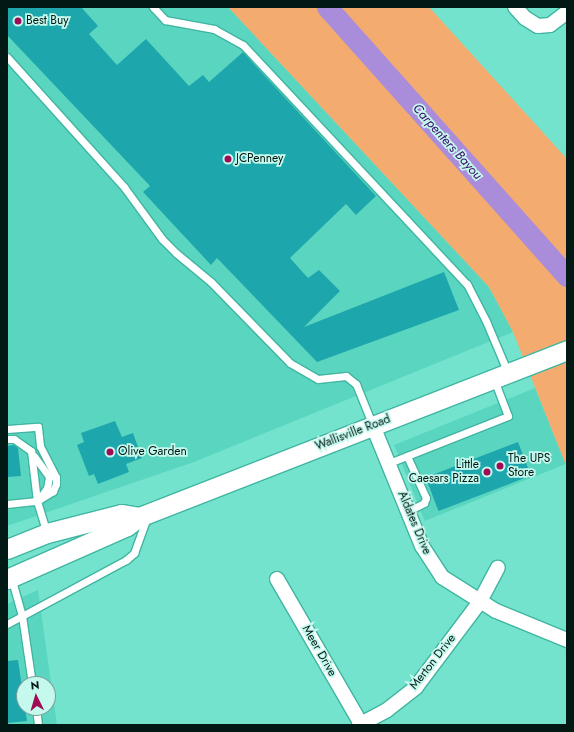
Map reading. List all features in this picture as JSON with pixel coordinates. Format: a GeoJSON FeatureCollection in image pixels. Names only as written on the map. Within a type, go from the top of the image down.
{"type":"FeatureCollection","features":[{"type":"Feature","properties":{"kind":"main road","name":"Wallisville Road"},"geometry":{"type":"LineString","coordinates":[[9,578],[120,529],[144,515],[562,352]]}},
{"type":"Feature","properties":{"kind":"main road","name":"Wallisville Road"},"geometry":{"type":"LineString","coordinates":[[7,549],[47,533],[122,514],[144,515]]}},
{"type":"Feature","properties":{"kind":"street"},"geometry":{"type":"LineString","coordinates":[[515,7],[531,23],[544,26],[556,22],[567,12]]}},
{"type":"Feature","properties":{"kind":"street","name":"Aldates Drive"},"geometry":{"type":"LineString","coordinates":[[373,426],[422,546],[435,568],[448,582],[479,603],[567,640]]}},
{"type":"Feature","properties":{"kind":"street","name":"Merton Drive"},"geometry":{"type":"LineString","coordinates":[[360,724],[387,710],[416,687],[479,603],[498,568]]}},
{"type":"Feature","properties":{"kind":"street","name":"Meer Drive"},"geometry":{"type":"LineString","coordinates":[[277,579],[360,724]]}},
{"type":"Feature","properties":{"kind":"lane"},"geometry":{"type":"LineString","coordinates":[[153,7],[165,20],[214,29],[243,45],[467,284],[486,321],[501,376],[508,416],[389,463]]}},
{"type":"Feature","properties":{"kind":"lane"},"geometry":{"type":"LineString","coordinates":[[7,56],[119,182],[176,253],[211,282],[290,363],[318,379],[346,376],[356,384],[373,426]]}},
{"type":"Feature","properties":{"kind":"lane"},"geometry":{"type":"LineString","coordinates":[[7,429],[38,427],[40,446],[56,477],[53,491],[37,501],[7,504]]}},
{"type":"Feature","properties":{"kind":"lane"},"geometry":{"type":"LineString","coordinates":[[7,439],[14,439],[31,451],[48,477],[47,488],[37,501]]}},
{"type":"Feature","properties":{"kind":"lane"},"geometry":{"type":"LineString","coordinates":[[31,451],[37,501],[47,533]]}},
{"type":"Feature","properties":{"kind":"lane"},"geometry":{"type":"LineString","coordinates":[[407,456],[426,498],[424,503],[408,511]]}},
{"type":"Feature","properties":{"kind":"lane"},"geometry":{"type":"LineString","coordinates":[[7,624],[126,560],[134,553],[144,515]]}},
{"type":"Feature","properties":{"kind":"lane"},"geometry":{"type":"LineString","coordinates":[[9,578],[22,616],[31,676]]}},
{"type":"Feature","properties":{"kind":"shaded area"},"geometry":{"type":"Polygon","coordinates":[[[7,7],[228,7],[489,287],[513,332],[194,462],[7,526],[7,7]]]}},
{"type":"Feature","properties":{"kind":"shaded area"},"geometry":{"type":"Polygon","coordinates":[[[228,7],[429,7],[567,159],[567,468],[513,332],[489,287],[228,7]]]}},
{"type":"Feature","properties":{"kind":"shaded area"},"geometry":{"type":"Polygon","coordinates":[[[535,388],[566,464],[425,521],[394,445],[535,388]]]}},
{"type":"Feature","properties":{"kind":"shaded area"},"geometry":{"type":"Polygon","coordinates":[[[38,590],[50,676],[16,676],[16,716],[56,716],[57,725],[7,725],[7,604],[38,590]]]}},
{"type":"Feature","properties":{"kind":"building"},"geometry":{"type":"Polygon","coordinates":[[[7,7],[81,7],[98,26],[89,34],[117,65],[146,39],[189,86],[203,75],[209,82],[243,52],[376,196],[356,215],[346,204],[290,258],[308,278],[319,270],[340,291],[304,327],[444,272],[459,310],[317,362],[217,258],[211,265],[143,192],[150,186],[7,35],[7,7]]]}},
{"type":"Feature","properties":{"kind":"building","name":"Olive Garden"},"geometry":{"type":"Polygon","coordinates":[[[115,421],[122,437],[133,433],[142,458],[126,464],[129,472],[98,484],[94,474],[89,476],[77,445],[84,442],[81,433],[115,421]]]}},
{"type":"Feature","properties":{"kind":"building"},"geometry":{"type":"Polygon","coordinates":[[[518,442],[531,476],[438,511],[426,477],[518,442]]]}},
{"type":"Feature","properties":{"kind":"building"},"geometry":{"type":"Polygon","coordinates":[[[14,445],[18,448],[21,476],[7,477],[7,446],[14,445]]]}},
{"type":"Feature","properties":{"kind":"building"},"geometry":{"type":"Polygon","coordinates":[[[18,660],[20,676],[16,676],[16,716],[26,716],[27,721],[7,723],[7,661],[18,660]]]}},
{"type":"Feature","properties":{"kind":"waterway","name":"Carpenters Bayou"},"geometry":{"type":"LineString","coordinates":[[327,7],[567,276]]}},
{"type":"Feature","properties":{"kind":"place","name":"Best Buy"},"geometry":{"type":"Point","coordinates":[18,21]}},
{"type":"Feature","properties":{"kind":"place","name":"JCPenney"},"geometry":{"type":"Point","coordinates":[228,159]}},
{"type":"Feature","properties":{"kind":"place","name":"Olive Garden"},"geometry":{"type":"Point","coordinates":[110,452]}},
{"type":"Feature","properties":{"kind":"place","name":"The UPS Store"},"geometry":{"type":"Point","coordinates":[500,466]}},
{"type":"Feature","properties":{"kind":"place","name":"Little Caesars Pizza"},"geometry":{"type":"Point","coordinates":[487,472]}}]}
